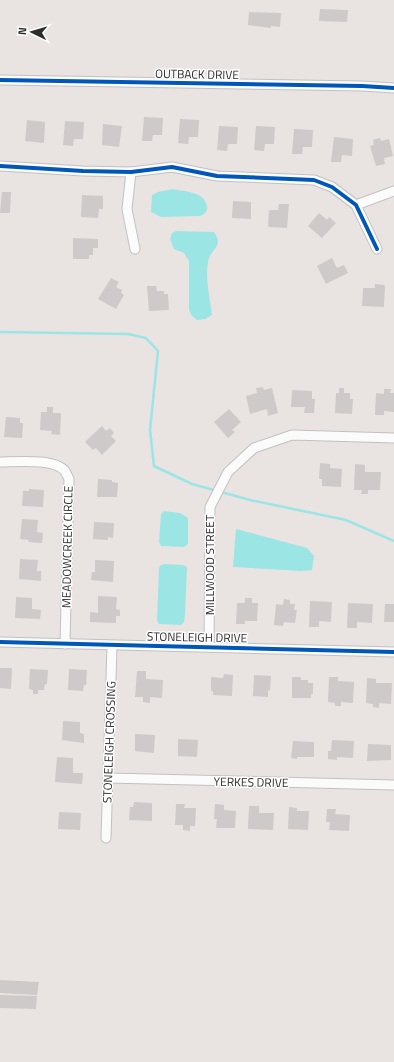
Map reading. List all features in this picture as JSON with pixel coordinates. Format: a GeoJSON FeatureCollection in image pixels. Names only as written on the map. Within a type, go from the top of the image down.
{"type":"FeatureCollection","features":[{"type":"Feature","properties":{"kind":"street","name":"OUTBACK DRIVE"},"geometry":{"type":"LineString","coordinates":[[0,80],[362,86],[394,88]]}},
{"type":"Feature","properties":{"kind":"street"},"geometry":{"type":"LineString","coordinates":[[0,166],[131,172],[172,167],[217,176],[314,180],[332,187],[356,205],[377,249]]}},
{"type":"Feature","properties":{"kind":"street"},"geometry":{"type":"LineString","coordinates":[[131,172],[128,209],[135,249]]}},
{"type":"Feature","properties":{"kind":"street"},"geometry":{"type":"LineString","coordinates":[[356,205],[394,190]]}},
{"type":"Feature","properties":{"kind":"street","name":"MILLWOOD STREET"},"geometry":{"type":"LineString","coordinates":[[209,647],[210,507],[228,472],[254,448],[292,435],[394,438]]}},
{"type":"Feature","properties":{"kind":"street","name":"MEADOWCREEK CIRCLE"},"geometry":{"type":"LineString","coordinates":[[0,462],[46,463],[56,465],[64,470],[69,479],[64,644]]}},
{"type":"Feature","properties":{"kind":"street","name":"STONELEIGH DRIVE"},"geometry":{"type":"LineString","coordinates":[[0,642],[394,652]]}},
{"type":"Feature","properties":{"kind":"street","name":"STONELEIGH CROSSING"},"geometry":{"type":"LineString","coordinates":[[106,838],[112,646]]}},
{"type":"Feature","properties":{"kind":"street","name":"YERKES DRIVE"},"geometry":{"type":"LineString","coordinates":[[108,778],[394,785]]}},
{"type":"Feature","properties":{"kind":"water"},"geometry":{"type":"Polygon","coordinates":[[[173,189],[199,195],[205,202],[207,209],[206,212],[200,216],[161,217],[151,212],[152,195],[158,192],[173,189]]]}},
{"type":"Feature","properties":{"kind":"water"},"geometry":{"type":"Polygon","coordinates":[[[176,231],[214,232],[217,237],[217,245],[209,257],[207,268],[207,282],[212,315],[205,319],[197,320],[192,316],[189,310],[189,261],[184,253],[174,249],[170,239],[172,233],[176,231]]]}},
{"type":"Feature","properties":{"kind":"water"},"geometry":{"type":"Polygon","coordinates":[[[164,511],[180,513],[188,518],[188,544],[184,547],[161,546],[159,542],[161,514],[164,511]]]}},
{"type":"Feature","properties":{"kind":"water"},"geometry":{"type":"Polygon","coordinates":[[[236,529],[307,548],[314,556],[312,570],[300,571],[233,567],[236,529]]]}},
{"type":"Feature","properties":{"kind":"water"},"geometry":{"type":"Polygon","coordinates":[[[161,565],[183,565],[187,567],[185,615],[184,622],[181,625],[159,624],[157,620],[159,568],[161,565]]]}},
{"type":"Feature","properties":{"kind":"building"},"geometry":{"type":"Polygon","coordinates":[[[320,9],[348,10],[347,22],[319,21],[320,9]]]}},
{"type":"Feature","properties":{"kind":"building"},"geometry":{"type":"Polygon","coordinates":[[[249,12],[281,13],[280,27],[271,26],[271,28],[248,25],[249,12]]]}},
{"type":"Feature","properties":{"kind":"building"},"geometry":{"type":"Polygon","coordinates":[[[144,117],[163,118],[162,135],[153,135],[152,141],[142,141],[144,117]]]}},
{"type":"Feature","properties":{"kind":"building"},"geometry":{"type":"Polygon","coordinates":[[[180,119],[199,120],[198,137],[189,137],[188,144],[178,143],[180,119]]]}},
{"type":"Feature","properties":{"kind":"building"},"geometry":{"type":"Polygon","coordinates":[[[27,120],[45,122],[44,143],[25,141],[27,120]]]}},
{"type":"Feature","properties":{"kind":"building"},"geometry":{"type":"Polygon","coordinates":[[[65,121],[84,122],[83,139],[74,139],[73,146],[63,145],[65,121]]]}},
{"type":"Feature","properties":{"kind":"building"},"geometry":{"type":"Polygon","coordinates":[[[103,124],[122,126],[119,147],[102,145],[103,124]]]}},
{"type":"Feature","properties":{"kind":"building"},"geometry":{"type":"Polygon","coordinates":[[[219,126],[238,127],[237,144],[228,144],[227,151],[217,150],[219,126]]]}},
{"type":"Feature","properties":{"kind":"building"},"geometry":{"type":"Polygon","coordinates":[[[256,126],[275,127],[274,144],[265,144],[264,151],[254,150],[256,126]]]}},
{"type":"Feature","properties":{"kind":"building"},"geometry":{"type":"Polygon","coordinates":[[[294,129],[313,130],[312,147],[303,147],[302,154],[292,154],[294,129]]]}},
{"type":"Feature","properties":{"kind":"building"},"geometry":{"type":"Polygon","coordinates":[[[334,137],[353,139],[352,156],[342,155],[341,162],[331,162],[334,137]]]}},
{"type":"Feature","properties":{"kind":"building"},"geometry":{"type":"Polygon","coordinates":[[[380,138],[381,141],[389,139],[393,156],[384,158],[385,164],[376,166],[370,146],[374,145],[373,140],[380,138]]]}},
{"type":"Feature","properties":{"kind":"building"},"geometry":{"type":"Polygon","coordinates":[[[2,192],[11,192],[10,213],[0,213],[2,192]]]}},
{"type":"Feature","properties":{"kind":"building"},"geometry":{"type":"Polygon","coordinates":[[[82,195],[103,196],[103,209],[99,209],[98,218],[81,217],[82,195]]]}},
{"type":"Feature","properties":{"kind":"building"},"geometry":{"type":"Polygon","coordinates":[[[233,201],[251,202],[251,219],[232,218],[233,201]]]}},
{"type":"Feature","properties":{"kind":"building"},"geometry":{"type":"Polygon","coordinates":[[[279,204],[289,204],[287,228],[268,227],[269,210],[278,210],[279,204]]]}},
{"type":"Feature","properties":{"kind":"building"},"geometry":{"type":"Polygon","coordinates":[[[319,213],[327,220],[329,217],[336,223],[322,238],[308,226],[319,213]]]}},
{"type":"Feature","properties":{"kind":"building"},"geometry":{"type":"Polygon","coordinates":[[[73,238],[98,239],[98,248],[93,248],[93,255],[89,255],[89,259],[73,259],[73,238]]]}},
{"type":"Feature","properties":{"kind":"building"},"geometry":{"type":"Polygon","coordinates":[[[332,258],[337,268],[344,265],[348,273],[326,284],[317,266],[332,258]]]}},
{"type":"Feature","properties":{"kind":"building"},"geometry":{"type":"Polygon","coordinates":[[[111,278],[119,282],[116,287],[122,290],[121,293],[124,295],[116,309],[98,299],[111,278]]]}},
{"type":"Feature","properties":{"kind":"building"},"geometry":{"type":"Polygon","coordinates":[[[375,284],[385,285],[384,307],[362,306],[363,288],[375,288],[375,284]]]}},
{"type":"Feature","properties":{"kind":"building"},"geometry":{"type":"Polygon","coordinates":[[[147,286],[156,286],[157,291],[164,291],[164,294],[168,294],[169,310],[149,311],[147,286]]]}},
{"type":"Feature","properties":{"kind":"building"},"geometry":{"type":"Polygon","coordinates":[[[263,387],[264,390],[272,388],[278,413],[268,416],[267,409],[250,414],[246,396],[257,393],[256,388],[263,387]]]}},
{"type":"Feature","properties":{"kind":"building"},"geometry":{"type":"Polygon","coordinates":[[[339,388],[344,388],[344,393],[350,393],[350,399],[353,399],[352,414],[335,413],[336,393],[339,393],[339,388]]]}},
{"type":"Feature","properties":{"kind":"building"},"geometry":{"type":"Polygon","coordinates":[[[384,389],[391,389],[390,393],[394,393],[394,412],[384,411],[384,415],[375,415],[376,393],[384,394],[384,389]]]}},
{"type":"Feature","properties":{"kind":"building"},"geometry":{"type":"Polygon","coordinates":[[[292,390],[312,391],[312,399],[315,399],[314,413],[304,413],[305,407],[291,407],[292,390]]]}},
{"type":"Feature","properties":{"kind":"building"},"geometry":{"type":"Polygon","coordinates":[[[47,407],[53,407],[53,413],[61,413],[60,435],[51,434],[52,431],[40,430],[41,412],[47,412],[47,407]]]}},
{"type":"Feature","properties":{"kind":"building"},"geometry":{"type":"Polygon","coordinates":[[[229,409],[241,422],[232,430],[235,432],[228,438],[214,422],[229,409]]]}},
{"type":"Feature","properties":{"kind":"building"},"geometry":{"type":"Polygon","coordinates":[[[6,417],[20,418],[20,423],[23,423],[22,438],[4,437],[6,417]]]}},
{"type":"Feature","properties":{"kind":"building"},"geometry":{"type":"Polygon","coordinates":[[[102,426],[106,431],[110,428],[114,433],[111,436],[116,441],[102,455],[96,448],[93,450],[85,442],[102,426]]]}},
{"type":"Feature","properties":{"kind":"building"},"geometry":{"type":"Polygon","coordinates":[[[320,463],[330,464],[330,468],[342,469],[341,487],[322,486],[322,479],[319,479],[320,463]]]}},
{"type":"Feature","properties":{"kind":"building"},"geometry":{"type":"Polygon","coordinates":[[[355,464],[365,465],[365,472],[381,472],[380,490],[368,490],[368,494],[361,494],[362,490],[354,490],[355,464]]]}},
{"type":"Feature","properties":{"kind":"building"},"geometry":{"type":"Polygon","coordinates":[[[98,479],[112,480],[112,482],[118,483],[117,497],[97,497],[98,479]]]}},
{"type":"Feature","properties":{"kind":"building"},"geometry":{"type":"Polygon","coordinates":[[[29,489],[44,490],[43,507],[22,506],[23,491],[29,491],[29,489]]]}},
{"type":"Feature","properties":{"kind":"building"},"geometry":{"type":"Polygon","coordinates":[[[22,519],[38,520],[37,532],[43,533],[42,543],[28,542],[29,540],[20,539],[22,519]]]}},
{"type":"Feature","properties":{"kind":"building"},"geometry":{"type":"Polygon","coordinates":[[[94,522],[114,523],[113,538],[108,537],[108,540],[93,539],[94,522]]]}},
{"type":"Feature","properties":{"kind":"building"},"geometry":{"type":"Polygon","coordinates":[[[20,559],[38,560],[37,571],[41,571],[41,581],[19,579],[20,559]]]}},
{"type":"Feature","properties":{"kind":"building"},"geometry":{"type":"Polygon","coordinates":[[[95,560],[114,561],[113,582],[91,580],[92,572],[95,572],[95,560]]]}},
{"type":"Feature","properties":{"kind":"building"},"geometry":{"type":"Polygon","coordinates":[[[98,596],[117,597],[116,609],[120,610],[120,616],[116,616],[116,623],[90,622],[90,612],[98,613],[98,596]]]}},
{"type":"Feature","properties":{"kind":"building"},"geometry":{"type":"Polygon","coordinates":[[[16,597],[32,598],[32,609],[41,610],[40,619],[15,618],[16,597]]]}},
{"type":"Feature","properties":{"kind":"building"},"geometry":{"type":"Polygon","coordinates":[[[245,598],[252,598],[252,603],[258,603],[257,621],[245,621],[245,624],[236,624],[237,603],[245,603],[245,598]]]}},
{"type":"Feature","properties":{"kind":"building"},"geometry":{"type":"Polygon","coordinates":[[[284,599],[290,600],[290,604],[295,604],[294,610],[297,610],[295,623],[284,622],[283,626],[274,625],[276,604],[283,605],[284,599]]]}},
{"type":"Feature","properties":{"kind":"building"},"geometry":{"type":"Polygon","coordinates":[[[310,601],[332,602],[331,622],[319,621],[319,627],[309,627],[310,601]]]}},
{"type":"Feature","properties":{"kind":"building"},"geometry":{"type":"Polygon","coordinates":[[[348,603],[373,604],[372,623],[357,622],[357,628],[347,628],[348,603]]]}},
{"type":"Feature","properties":{"kind":"building"},"geometry":{"type":"Polygon","coordinates":[[[385,604],[394,604],[394,622],[384,622],[385,604]]]}},
{"type":"Feature","properties":{"kind":"building"},"geometry":{"type":"Polygon","coordinates":[[[0,668],[12,668],[11,689],[0,688],[0,668]]]}},
{"type":"Feature","properties":{"kind":"building"},"geometry":{"type":"Polygon","coordinates":[[[30,669],[48,670],[47,684],[45,684],[44,690],[38,690],[38,694],[33,694],[33,690],[29,689],[30,669]]]}},
{"type":"Feature","properties":{"kind":"building"},"geometry":{"type":"Polygon","coordinates":[[[69,669],[87,670],[86,685],[84,685],[83,691],[68,690],[69,669]]]}},
{"type":"Feature","properties":{"kind":"building"},"geometry":{"type":"Polygon","coordinates":[[[137,671],[146,671],[146,679],[163,680],[162,698],[150,697],[150,703],[143,702],[143,697],[135,697],[137,671]]]}},
{"type":"Feature","properties":{"kind":"building"},"geometry":{"type":"Polygon","coordinates":[[[224,674],[233,675],[232,696],[213,695],[213,691],[211,691],[211,677],[223,678],[224,674]]]}},
{"type":"Feature","properties":{"kind":"building"},"geometry":{"type":"Polygon","coordinates":[[[254,675],[271,676],[268,697],[253,696],[254,675]]]}},
{"type":"Feature","properties":{"kind":"building"},"geometry":{"type":"Polygon","coordinates":[[[292,677],[301,677],[301,680],[308,680],[308,683],[313,683],[313,694],[311,694],[311,698],[292,698],[292,677]]]}},
{"type":"Feature","properties":{"kind":"building"},"geometry":{"type":"Polygon","coordinates":[[[329,677],[338,677],[338,681],[354,682],[353,703],[341,702],[341,706],[335,706],[335,703],[328,702],[329,677]]]}},
{"type":"Feature","properties":{"kind":"building"},"geometry":{"type":"Polygon","coordinates":[[[367,678],[376,679],[376,683],[392,683],[391,704],[379,703],[379,708],[373,707],[373,704],[366,703],[367,678]]]}},
{"type":"Feature","properties":{"kind":"building"},"geometry":{"type":"Polygon","coordinates":[[[63,721],[80,722],[80,733],[84,734],[84,743],[62,740],[63,721]]]}},
{"type":"Feature","properties":{"kind":"building"},"geometry":{"type":"Polygon","coordinates":[[[135,734],[155,735],[154,753],[135,751],[135,734]]]}},
{"type":"Feature","properties":{"kind":"building"},"geometry":{"type":"Polygon","coordinates":[[[178,739],[198,740],[197,757],[178,756],[178,739]]]}},
{"type":"Feature","properties":{"kind":"building"},"geometry":{"type":"Polygon","coordinates":[[[332,740],[354,741],[353,758],[337,757],[337,760],[328,759],[328,751],[331,751],[332,740]]]}},
{"type":"Feature","properties":{"kind":"building"},"geometry":{"type":"Polygon","coordinates":[[[293,741],[314,742],[314,757],[297,757],[297,759],[291,758],[293,741]]]}},
{"type":"Feature","properties":{"kind":"building"},"geometry":{"type":"Polygon","coordinates":[[[368,744],[391,745],[391,760],[367,761],[368,744]]]}},
{"type":"Feature","properties":{"kind":"building"},"geometry":{"type":"Polygon","coordinates":[[[57,757],[73,758],[73,773],[83,773],[82,784],[55,782],[57,757]]]}},
{"type":"Feature","properties":{"kind":"building"},"geometry":{"type":"Polygon","coordinates":[[[134,802],[152,803],[152,821],[129,820],[130,807],[133,807],[134,802]]]}},
{"type":"Feature","properties":{"kind":"building"},"geometry":{"type":"Polygon","coordinates":[[[176,804],[185,804],[184,808],[196,808],[195,826],[190,826],[190,831],[183,830],[183,825],[175,825],[176,804]]]}},
{"type":"Feature","properties":{"kind":"building"},"geometry":{"type":"Polygon","coordinates":[[[215,804],[224,805],[224,810],[236,811],[235,828],[216,828],[217,819],[214,819],[215,804]]]}},
{"type":"Feature","properties":{"kind":"building"},"geometry":{"type":"Polygon","coordinates":[[[249,806],[259,806],[259,813],[274,813],[273,830],[248,829],[249,806]]]}},
{"type":"Feature","properties":{"kind":"building"},"geometry":{"type":"Polygon","coordinates":[[[289,807],[297,808],[297,811],[309,811],[308,830],[288,829],[289,807]]]}},
{"type":"Feature","properties":{"kind":"building"},"geometry":{"type":"Polygon","coordinates":[[[327,809],[336,809],[335,814],[350,815],[349,831],[329,830],[330,822],[326,822],[327,809]]]}},
{"type":"Feature","properties":{"kind":"building"},"geometry":{"type":"Polygon","coordinates":[[[59,812],[81,813],[80,830],[58,829],[59,812]]]}},
{"type":"Feature","properties":{"kind":"building"},"geometry":{"type":"Polygon","coordinates":[[[0,980],[39,982],[37,995],[0,993],[0,980]]]}},
{"type":"Feature","properties":{"kind":"building"},"geometry":{"type":"Polygon","coordinates":[[[0,995],[37,996],[36,1009],[0,1008],[0,995]]]}},
{"type":"Feature","properties":{"kind":"waterway"},"geometry":{"type":"LineString","coordinates":[[0,332],[128,334],[146,338],[158,351],[150,430],[154,466],[192,484],[250,500],[346,520],[394,541]]}},
{"type":"Feature","properties":{"kind":"cycle path"},"geometry":{"type":"LineString","coordinates":[[0,80],[362,86],[394,88]]}},
{"type":"Feature","properties":{"kind":"cycle path"},"geometry":{"type":"LineString","coordinates":[[0,166],[131,172],[172,167],[217,176],[314,180],[332,187],[356,205],[377,249]]}},
{"type":"Feature","properties":{"kind":"cycle path"},"geometry":{"type":"LineString","coordinates":[[0,642],[394,652]]}}]}
